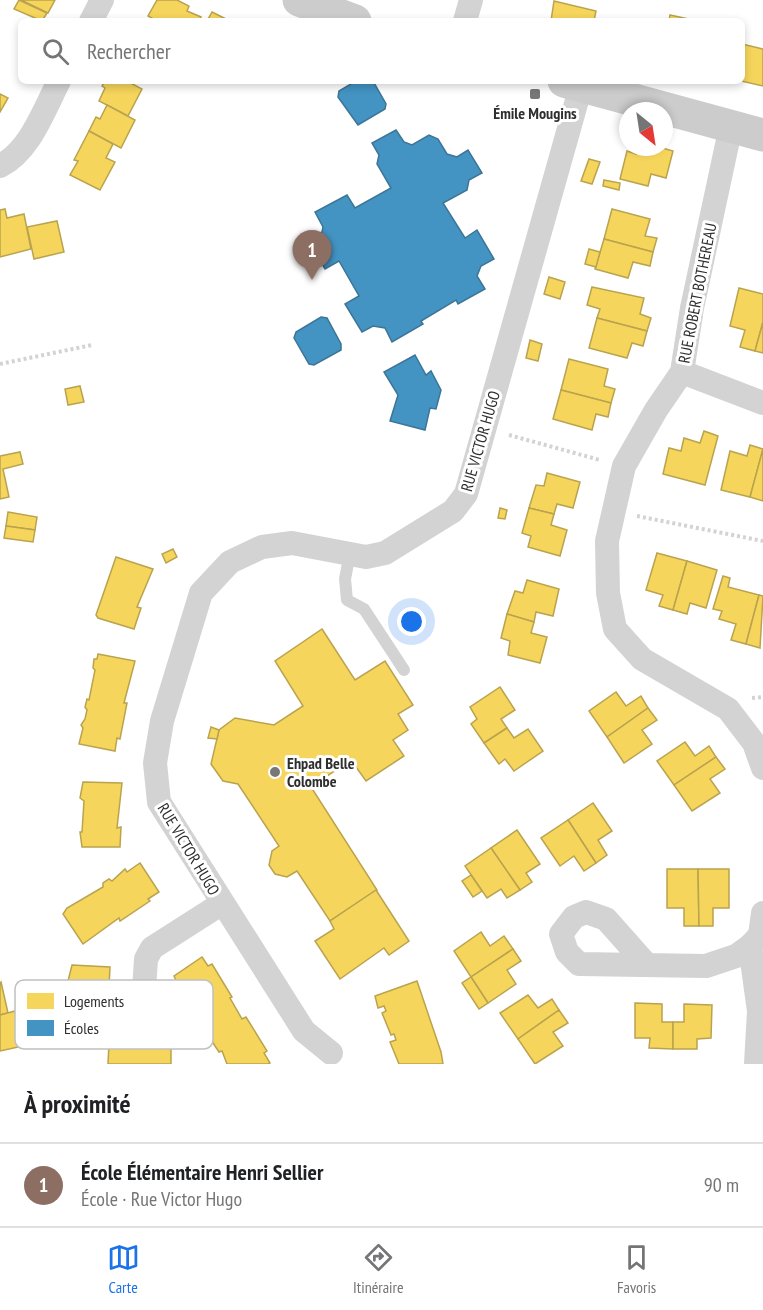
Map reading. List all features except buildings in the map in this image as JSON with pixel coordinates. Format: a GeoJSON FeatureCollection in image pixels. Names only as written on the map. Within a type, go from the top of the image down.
{"type":"FeatureCollection","features":[{"type":"Feature","properties":{"kind":"street"},"geometry":{"type":"LineString","coordinates":[[92,18],[102,0]]}},
{"type":"Feature","properties":{"kind":"street"},"geometry":{"type":"LineString","coordinates":[[299,0],[347,18]]}},
{"type":"Feature","properties":{"kind":"street"},"geometry":{"type":"LineString","coordinates":[[466,18],[471,0]]}},
{"type":"Feature","properties":{"kind":"street"},"geometry":{"type":"LineString","coordinates":[[0,166],[10,161],[26,143],[57,84]]}},
{"type":"Feature","properties":{"kind":"street","name":"RUE VICTOR HUGO"},"geometry":{"type":"LineString","coordinates":[[331,1053],[304,1031],[221,904],[159,802],[155,762],[162,721],[201,593],[230,562],[262,547],[292,543],[366,557],[385,553],[453,511],[466,494],[573,84]]}},
{"type":"Feature","properties":{"kind":"street"},"geometry":{"type":"LineString","coordinates":[[577,84],[763,135]]}},
{"type":"Feature","properties":{"kind":"street","name":"RUE ROBERT BOTHEREAU"},"geometry":{"type":"LineString","coordinates":[[731,126],[692,308],[682,372],[624,466],[607,541],[608,594],[615,629],[642,659],[728,709],[754,742],[763,768]]}},
{"type":"Feature","properties":{"kind":"street"},"geometry":{"type":"LineString","coordinates":[[682,372],[763,403]]}},
{"type":"Feature","properties":{"kind":"street","name":"RUE VICTOR HUGO"},"geometry":{"type":"LineString","coordinates":[[145,980],[146,959],[152,948],[221,904]]}},
{"type":"Feature","properties":{"kind":"street"},"geometry":{"type":"LineString","coordinates":[[646,964],[706,966],[736,956],[750,946],[760,934],[763,913]]}},
{"type":"Feature","properties":{"kind":"street"},"geometry":{"type":"LineString","coordinates":[[750,946],[759,1011],[756,1064]]}},
{"type":"Feature","properties":{"kind":"lane"},"geometry":{"type":"LineString","coordinates":[[350,553],[345,579],[347,600],[364,609],[404,670]]}},
{"type":"Feature","properties":{"kind":"path"},"geometry":{"type":"LineString","coordinates":[[0,364],[92,345]]}},
{"type":"Feature","properties":{"kind":"path"},"geometry":{"type":"LineString","coordinates":[[508,435],[624,466]]}},
{"type":"Feature","properties":{"kind":"path"},"geometry":{"type":"LineString","coordinates":[[614,509],[648,519],[763,541]]}},
{"type":"Feature","properties":{"kind":"place","name":"Émile Mougins"},"geometry":{"type":"Point","coordinates":[535,94]}},
{"type":"Feature","properties":{"kind":"place","name":"École Élémentaire Henri Sellier"},"geometry":{"type":"Point","coordinates":[312,280]}},
{"type":"Feature","properties":{"kind":"place","name":"Ehpad Belle Colombe"},"geometry":{"type":"Point","coordinates":[275,772]}}]}
